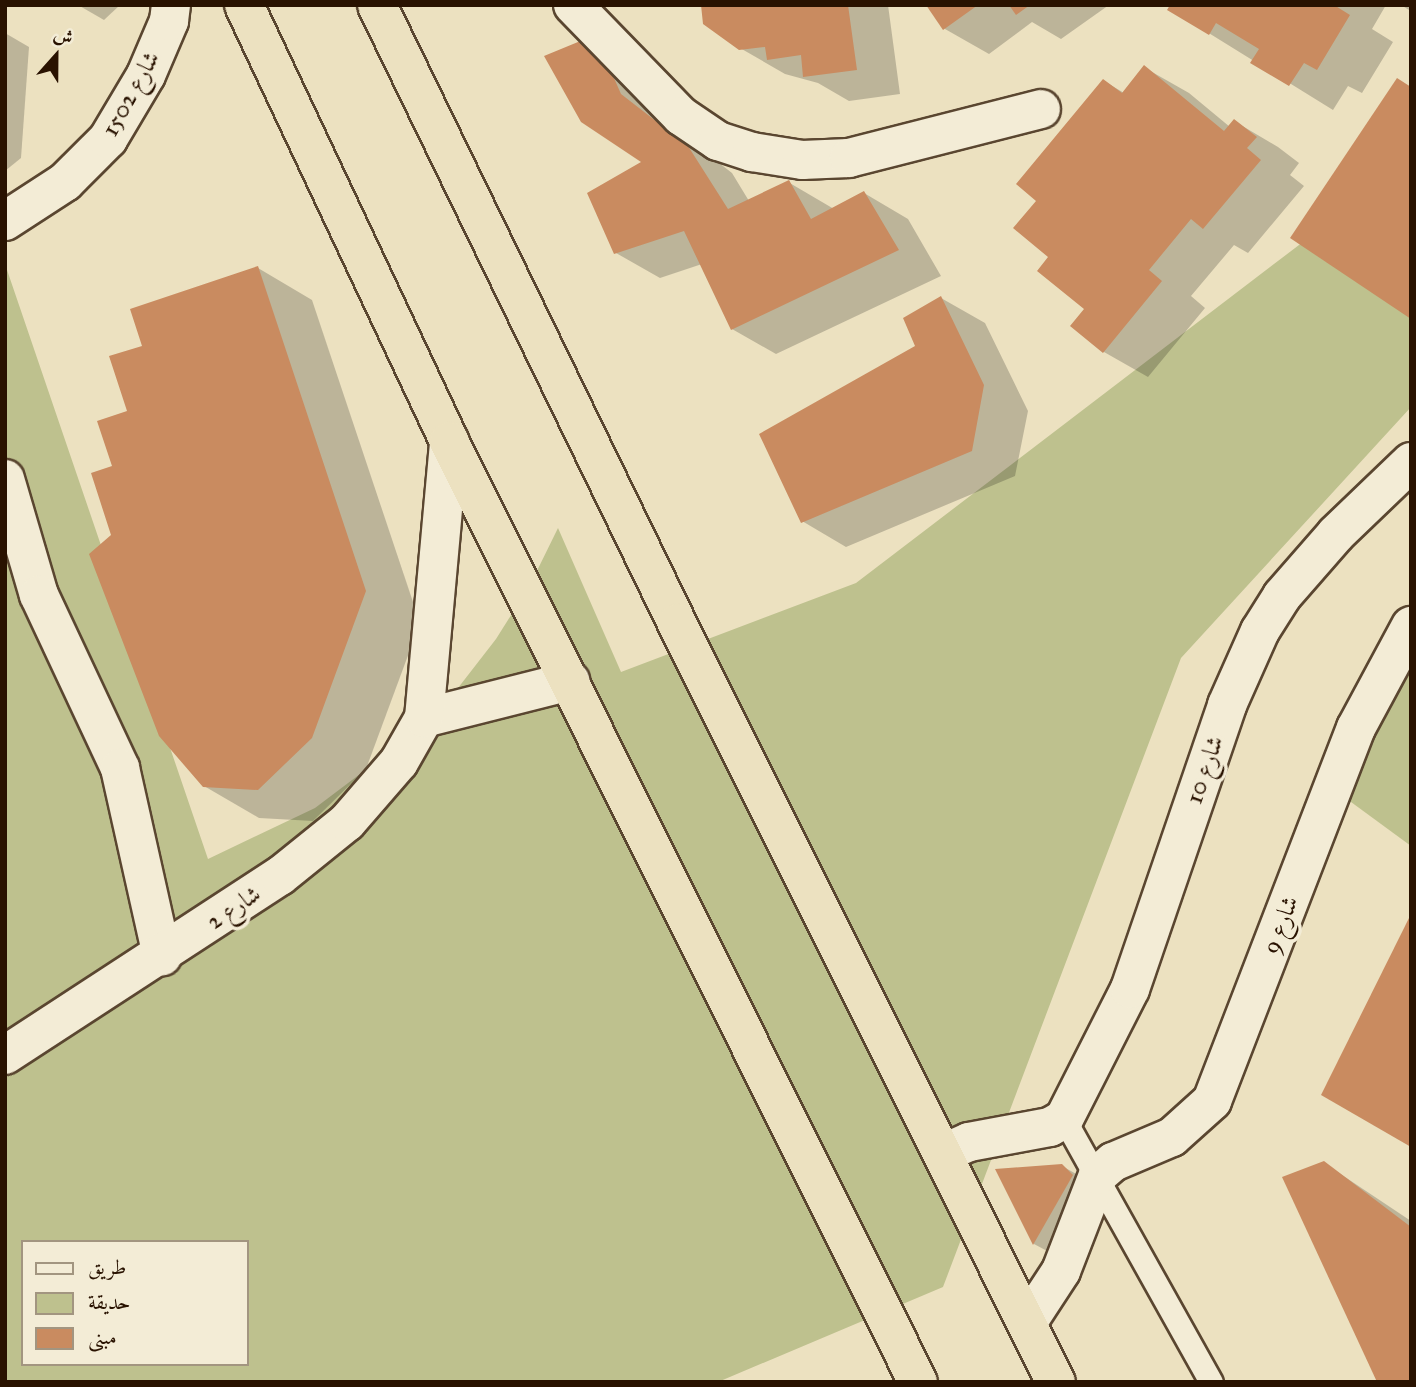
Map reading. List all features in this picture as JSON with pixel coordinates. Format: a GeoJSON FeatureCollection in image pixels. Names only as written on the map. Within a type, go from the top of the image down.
{"type":"FeatureCollection","features":[{"type":"Feature","properties":{"kind":"highway"},"geometry":{"type":"LineString","coordinates":[[244,5],[449,441],[918,1382]]}},
{"type":"Feature","properties":{"kind":"highway"},"geometry":{"type":"LineString","coordinates":[[377,5],[677,623],[944,1153],[1056,1382]]}},
{"type":"Feature","properties":{"kind":"street","name":"شارع 1502"},"geometry":{"type":"LineString","coordinates":[[5,221],[65,182],[108,139],[146,75],[171,5]]}},
{"type":"Feature","properties":{"kind":"street"},"geometry":{"type":"LineString","coordinates":[[573,5],[681,116],[718,141],[752,152],[802,160],[849,158],[1041,109]]}},
{"type":"Feature","properties":{"kind":"street","name":"شارع 2"},"geometry":{"type":"LineString","coordinates":[[5,1055],[162,956],[281,876],[347,822],[399,762],[424,718],[449,441]]}},
{"type":"Feature","properties":{"kind":"street","name":"شارع 10"},"geometry":{"type":"LineString","coordinates":[[1064,1119],[1130,989],[1227,705],[1260,631],[1282,596],[1336,534],[1411,462]]}},
{"type":"Feature","properties":{"kind":"street"},"geometry":{"type":"LineString","coordinates":[[5,479],[39,595],[120,768],[162,956]]}},
{"type":"Feature","properties":{"kind":"street","name":"شارع 9"},"geometry":{"type":"LineString","coordinates":[[1098,1175],[1113,1162],[1172,1137],[1212,1101],[1356,727],[1411,626]]}},
{"type":"Feature","properties":{"kind":"street"},"geometry":{"type":"LineString","coordinates":[[424,718],[570,681]]}},
{"type":"Feature","properties":{"kind":"street"},"geometry":{"type":"LineString","coordinates":[[944,1153],[969,1143],[1050,1127],[1064,1119]]}},
{"type":"Feature","properties":{"kind":"street"},"geometry":{"type":"LineString","coordinates":[[1027,1323],[1061,1271],[1098,1175]]}},
{"type":"Feature","properties":{"kind":"lane"},"geometry":{"type":"LineString","coordinates":[[1064,1119],[1098,1175],[1211,1382]]}},
{"type":"Feature","properties":{"kind":"green space"},"geometry":{"type":"Polygon","coordinates":[[[1337,216],[1411,292],[1411,407],[1181,658],[943,1287],[718,1382],[5,1382],[5,264],[208,859],[315,808],[413,734],[458,688],[496,639],[530,585],[558,528],[621,672],[856,583],[1337,216]]]}},
{"type":"Feature","properties":{"kind":"green space"},"geometry":{"type":"Polygon","coordinates":[[[1411,667],[1411,846],[1336,791],[1411,667]]]}},
{"type":"Feature","properties":{"kind":"building"},"geometry":{"type":"Polygon","coordinates":[[[701,5],[848,5],[857,70],[803,77],[801,55],[767,60],[765,47],[739,50],[703,24],[701,5]]]}},
{"type":"Feature","properties":{"kind":"building"},"geometry":{"type":"Polygon","coordinates":[[[926,5],[978,5],[943,30],[926,5]]]}},
{"type":"Feature","properties":{"kind":"building"},"geometry":{"type":"Polygon","coordinates":[[[1009,5],[1030,5],[1016,15],[1009,5]]]}},
{"type":"Feature","properties":{"kind":"building"},"geometry":{"type":"Polygon","coordinates":[[[1170,5],[1334,5],[1350,15],[1317,70],[1304,63],[1289,86],[1250,63],[1259,49],[1216,23],[1209,35],[1167,10],[1170,5]]]}},
{"type":"Feature","properties":{"kind":"building"},"geometry":{"type":"Polygon","coordinates":[[[595,35],[621,94],[688,146],[728,209],[789,180],[811,219],[864,191],[899,250],[731,330],[684,231],[614,254],[587,193],[641,162],[581,122],[544,56],[595,35]]]}},
{"type":"Feature","properties":{"kind":"building"},"geometry":{"type":"Polygon","coordinates":[[[1144,65],[1224,131],[1234,119],[1257,137],[1247,148],[1261,160],[1203,229],[1191,219],[1149,270],[1162,281],[1103,353],[1070,326],[1084,309],[1037,271],[1048,257],[1013,228],[1036,201],[1016,184],[1103,79],[1122,93],[1144,65]]]}},
{"type":"Feature","properties":{"kind":"building"},"geometry":{"type":"Polygon","coordinates":[[[1397,78],[1411,87],[1411,319],[1290,238],[1397,78]]]}},
{"type":"Feature","properties":{"kind":"building"},"geometry":{"type":"Polygon","coordinates":[[[258,266],[366,591],[312,738],[258,790],[203,787],[159,736],[89,554],[111,535],[91,473],[112,466],[97,421],[127,411],[109,356],[142,346],[130,309],[258,266]]]}},
{"type":"Feature","properties":{"kind":"building"},"geometry":{"type":"Polygon","coordinates":[[[941,296],[984,385],[972,451],[801,523],[759,434],[915,346],[903,318],[941,296]]]}},
{"type":"Feature","properties":{"kind":"building"},"geometry":{"type":"Polygon","coordinates":[[[1411,914],[1411,1147],[1321,1095],[1411,914]]]}},
{"type":"Feature","properties":{"kind":"building"},"geometry":{"type":"Polygon","coordinates":[[[1324,1161],[1411,1227],[1411,1382],[1377,1382],[1282,1177],[1324,1161]]]}},
{"type":"Feature","properties":{"kind":"building"},"geometry":{"type":"Polygon","coordinates":[[[1062,1164],[1073,1175],[1033,1245],[995,1169],[1062,1164]]]}}]}
